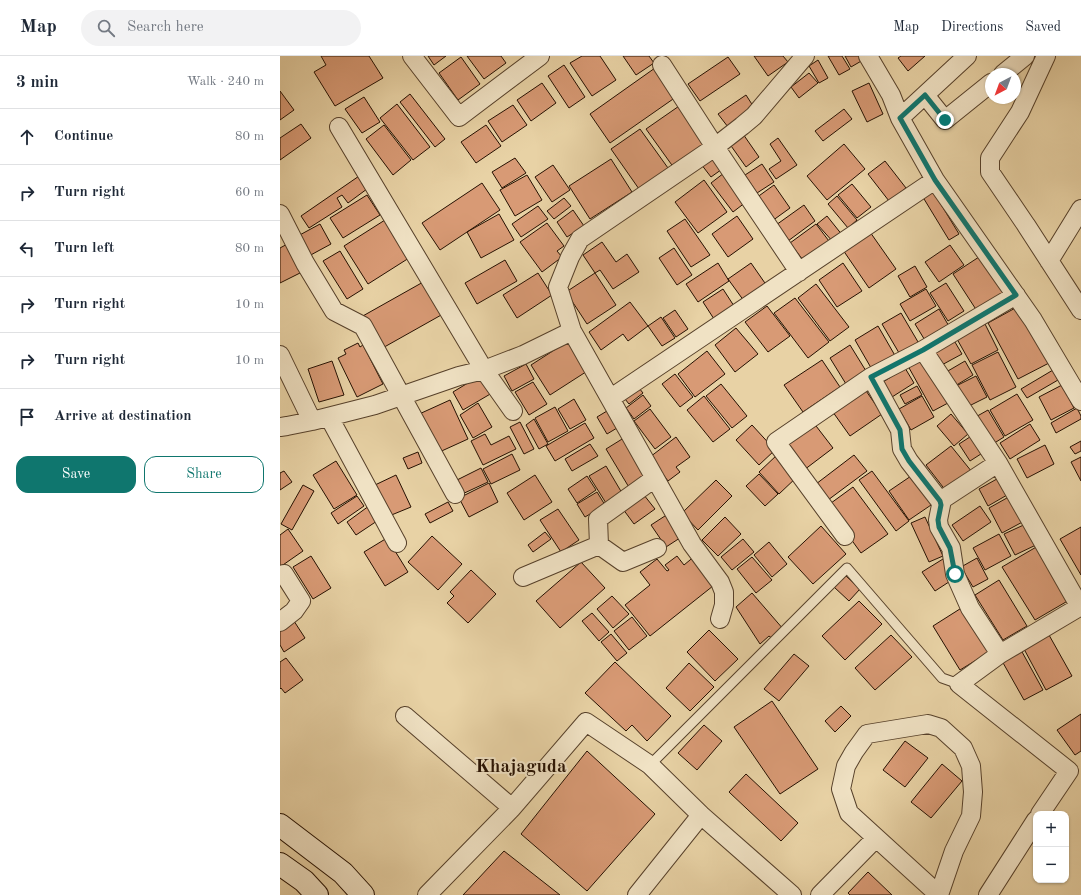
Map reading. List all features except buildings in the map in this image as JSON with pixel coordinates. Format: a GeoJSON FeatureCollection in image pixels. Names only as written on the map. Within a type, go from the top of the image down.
{"type":"FeatureCollection","features":[{"type":"Feature","properties":{"kind":"main road"},"geometry":{"type":"LineString","coordinates":[[280,825],[343,873],[363,895]]}},
{"type":"Feature","properties":{"kind":"main road"},"geometry":{"type":"LineString","coordinates":[[280,864],[304,882],[317,895]]}},
{"type":"Feature","properties":{"kind":"street"},"geometry":{"type":"LineString","coordinates":[[412,56],[459,117],[540,56]]}},
{"type":"Feature","properties":{"kind":"street"},"geometry":{"type":"LineString","coordinates":[[720,618],[724,605],[724,592],[720,582],[692,544],[572,331],[558,286],[570,257],[580,240],[715,147],[754,116],[805,56]]}},
{"type":"Feature","properties":{"kind":"street"},"geometry":{"type":"LineString","coordinates":[[868,56],[891,95],[900,118],[935,180],[1033,320],[1081,401]]}},
{"type":"Feature","properties":{"kind":"street"},"geometry":{"type":"LineString","coordinates":[[900,118],[967,56]]}},
{"type":"Feature","properties":{"kind":"street"},"geometry":{"type":"LineString","coordinates":[[1010,68],[1025,56]]}},
{"type":"Feature","properties":{"kind":"street"},"geometry":{"type":"LineString","coordinates":[[1046,56],[1020,112],[990,158],[990,172],[1081,310]]}},
{"type":"Feature","properties":{"kind":"street"},"geometry":{"type":"LineString","coordinates":[[662,65],[799,272]]}},
{"type":"Feature","properties":{"kind":"street"},"geometry":{"type":"LineString","coordinates":[[925,95],[945,120],[985,88]]}},
{"type":"Feature","properties":{"kind":"street"},"geometry":{"type":"LineString","coordinates":[[340,127],[484,370],[513,411]]}},
{"type":"Feature","properties":{"kind":"street"},"geometry":{"type":"LineString","coordinates":[[611,398],[935,180]]}},
{"type":"Feature","properties":{"kind":"street"},"geometry":{"type":"LineString","coordinates":[[1049,261],[1081,209]]}},
{"type":"Feature","properties":{"kind":"street"},"geometry":{"type":"LineString","coordinates":[[280,214],[305,263],[334,311],[363,326],[455,494]]}},
{"type":"Feature","properties":{"kind":"street"},"geometry":{"type":"LineString","coordinates":[[845,536],[776,442],[871,377],[923,350],[1016,295]]}},
{"type":"Feature","properties":{"kind":"street"},"geometry":{"type":"LineString","coordinates":[[280,427],[312,421],[375,405],[459,376],[484,370],[523,355],[572,331]]}},
{"type":"Feature","properties":{"kind":"street"},"geometry":{"type":"LineString","coordinates":[[923,350],[998,463],[1081,606],[1000,654],[959,684],[1069,771],[1042,811]]}},
{"type":"Feature","properties":{"kind":"street"},"geometry":{"type":"LineString","coordinates":[[280,355],[312,421]]}},
{"type":"Feature","properties":{"kind":"street"},"geometry":{"type":"LineString","coordinates":[[871,377],[900,430],[902,449],[909,461],[940,501],[941,505],[938,520],[939,527],[950,548],[955,574],[970,608],[1000,654]]}},
{"type":"Feature","properties":{"kind":"street"},"geometry":{"type":"LineString","coordinates":[[329,417],[397,543]]}},
{"type":"Feature","properties":{"kind":"street"},"geometry":{"type":"LineString","coordinates":[[940,501],[998,463]]}},
{"type":"Feature","properties":{"kind":"street"},"geometry":{"type":"LineString","coordinates":[[599,545],[598,519],[656,478]]}},
{"type":"Feature","properties":{"kind":"street"},"geometry":{"type":"LineString","coordinates":[[599,545],[623,562],[658,548]]}},
{"type":"Feature","properties":{"kind":"street"},"geometry":{"type":"LineString","coordinates":[[523,577],[599,545]]}},
{"type":"Feature","properties":{"kind":"street"},"geometry":{"type":"LineString","coordinates":[[280,575],[284,574],[301,601],[294,611],[280,622]]}},
{"type":"Feature","properties":{"kind":"street"},"geometry":{"type":"LineString","coordinates":[[405,716],[512,808]]}},
{"type":"Feature","properties":{"kind":"street"},"geometry":{"type":"LineString","coordinates":[[427,895],[512,808],[586,722],[650,765],[702,815],[792,895]]}},
{"type":"Feature","properties":{"kind":"street"},"geometry":{"type":"LineString","coordinates":[[928,724],[941,728],[963,748],[972,766],[972,816],[954,851],[939,895],[849,812],[841,789],[846,766],[867,734],[928,724]]}},
{"type":"Feature","properties":{"kind":"street"},"geometry":{"type":"LineString","coordinates":[[638,895],[702,815]]}},
{"type":"Feature","properties":{"kind":"street"},"geometry":{"type":"LineString","coordinates":[[988,895],[1033,825]]}},
{"type":"Feature","properties":{"kind":"street"},"geometry":{"type":"LineString","coordinates":[[820,895],[876,838]]}},
{"type":"Feature","properties":{"kind":"lane"},"geometry":{"type":"LineString","coordinates":[[650,765],[847,568],[942,678],[959,684]]}},
{"type":"Feature","properties":{"kind":"district","name":"Khajaguda"},"geometry":{"type":"Point","coordinates":[521,767]}},
{"type":"Feature","properties":{"kind":"route"},"geometry":{"type":"LineString","coordinates":[[945,120],[925,95],[900,118],[935,180],[1016,295],[923,350],[871,377],[900,430],[902,449],[909,461],[940,501],[941,505],[938,520],[939,527],[950,548],[955,574]]}}]}
